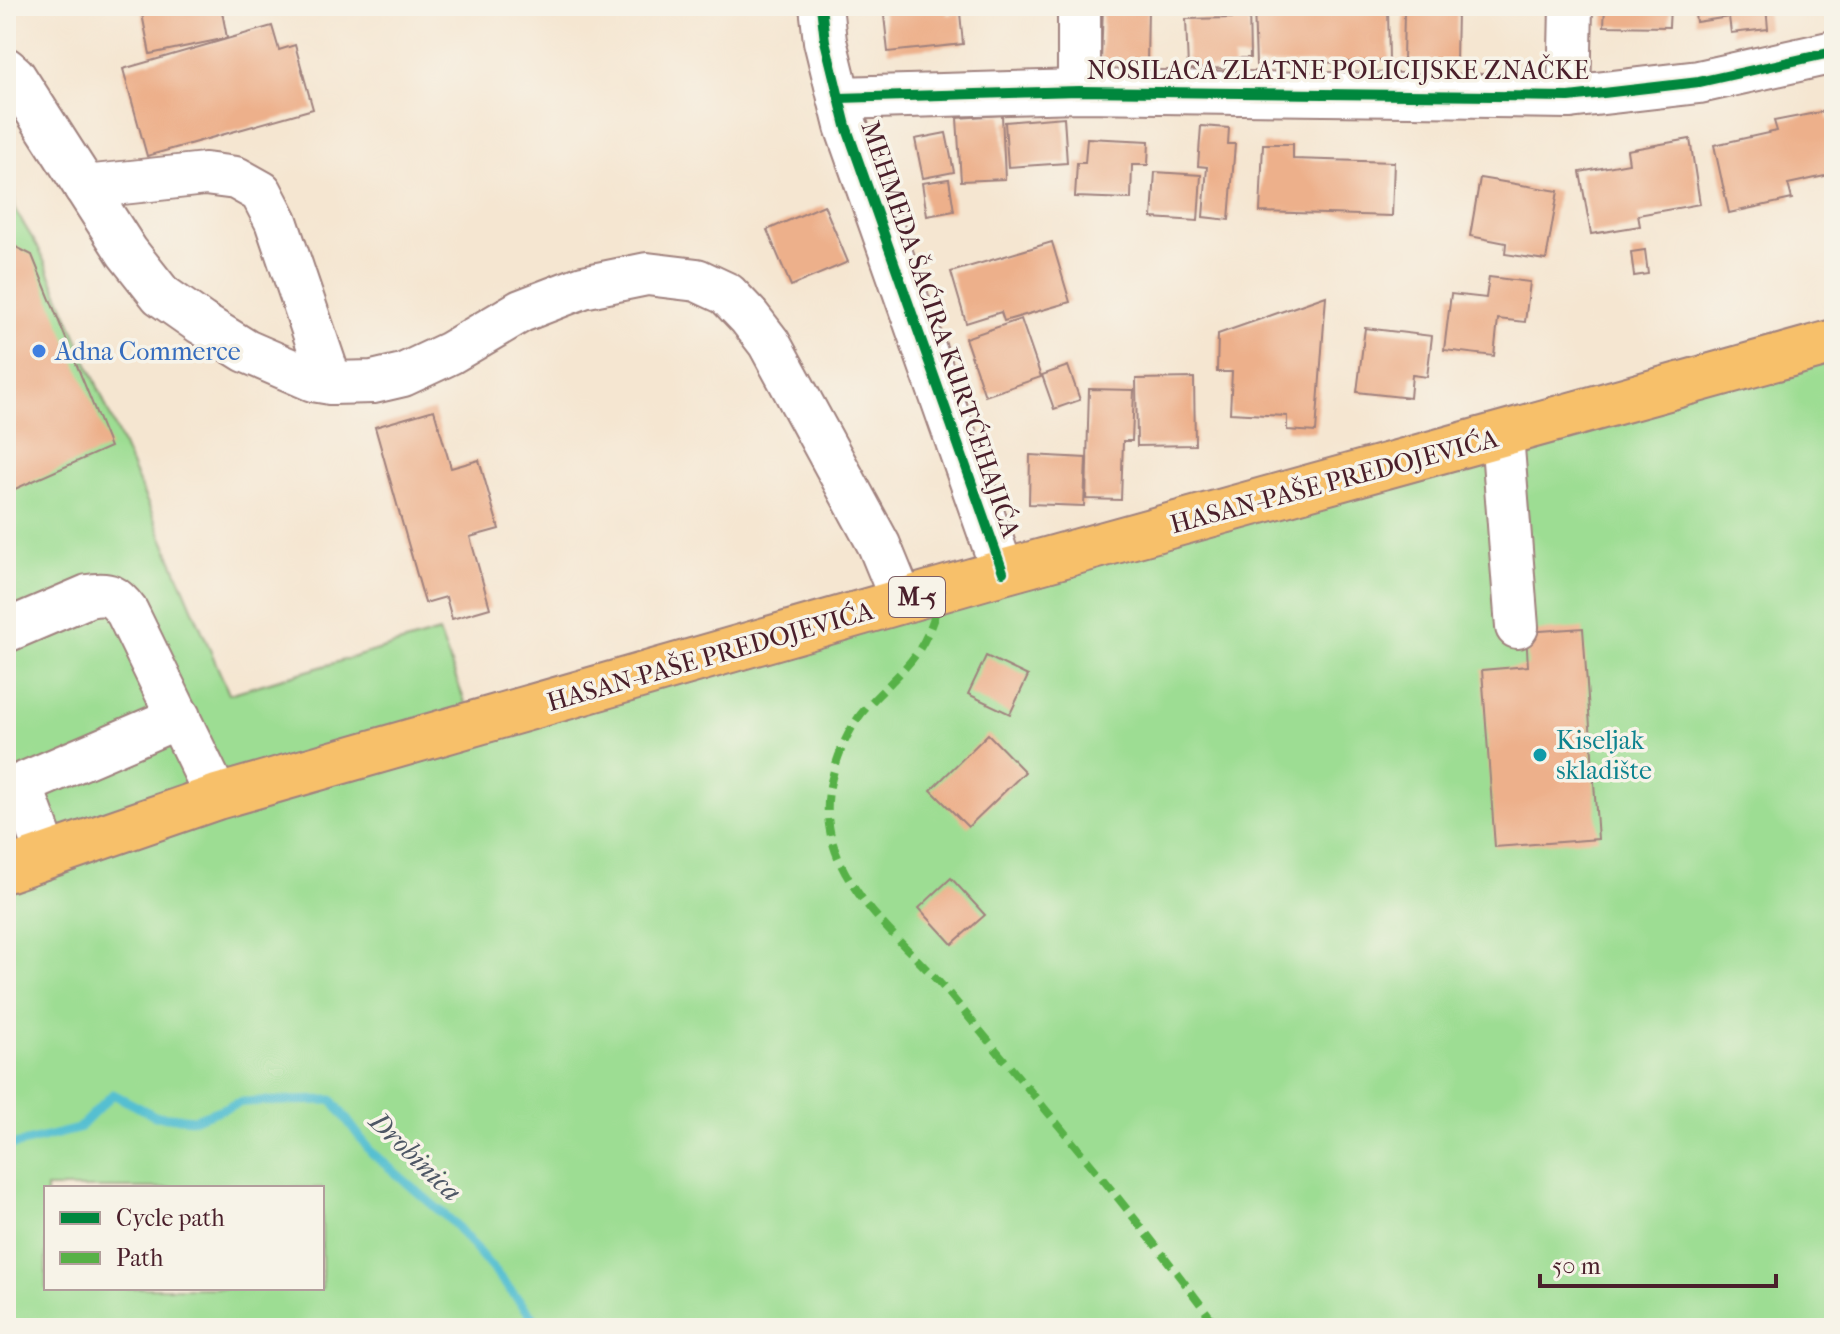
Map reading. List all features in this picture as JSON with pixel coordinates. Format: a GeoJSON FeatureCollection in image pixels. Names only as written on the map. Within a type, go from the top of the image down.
{"type":"FeatureCollection","features":[{"type":"Feature","properties":{"kind":"main road","name":"HASAN-PAŠE PREDOJEVIĆA"},"geometry":{"type":"LineString","coordinates":[[6,870],[217,797],[1003,572],[1834,342]]}},
{"type":"Feature","properties":{"kind":"street","name":"MEHMEDA ŠAĆIRA KURTĆEHAJIĆA"},"geometry":{"type":"LineString","coordinates":[[821,6],[825,41],[846,126],[1003,572]]}},
{"type":"Feature","properties":{"kind":"street"},"geometry":{"type":"LineString","coordinates":[[1079,6],[1079,91]]}},
{"type":"Feature","properties":{"kind":"street"},"geometry":{"type":"LineString","coordinates":[[1569,97],[1571,6]]}},
{"type":"Feature","properties":{"kind":"street","name":"NOSILACA ZLATNE POLICIJSKE ZNAČKE"},"geometry":{"type":"LineString","coordinates":[[839,98],[1079,91],[1569,97],[1699,82],[1834,52]]}},
{"type":"Feature","properties":{"kind":"street"},"geometry":{"type":"LineString","coordinates":[[6,69],[14,76],[127,252],[161,295],[246,351],[313,380],[373,382],[403,375],[450,353],[521,311],[583,287],[647,274],[697,280],[727,294],[769,343],[879,545],[902,601]]}},
{"type":"Feature","properties":{"kind":"street"},"geometry":{"type":"LineString","coordinates":[[85,187],[205,174],[236,178],[261,192],[276,221],[331,383]]}},
{"type":"Feature","properties":{"kind":"street"},"geometry":{"type":"LineString","coordinates":[[1502,435],[1517,627]]}},
{"type":"Feature","properties":{"kind":"street"},"geometry":{"type":"LineString","coordinates":[[6,631],[88,596],[110,595],[127,612],[217,797]]}},
{"type":"Feature","properties":{"kind":"street"},"geometry":{"type":"LineString","coordinates":[[47,855],[14,788],[179,717]]}},
{"type":"Feature","properties":{"kind":"green space"},"geometry":{"type":"Polygon","coordinates":[[[6,163],[12,172],[15,210],[39,249],[229,694],[439,632],[473,724],[1834,342],[1834,1328],[6,1328],[6,163]]]}},
{"type":"Feature","properties":{"kind":"building"},"geometry":{"type":"Polygon","coordinates":[[[221,6],[227,38],[150,54],[141,9],[221,6]]]}},
{"type":"Feature","properties":{"kind":"building"},"geometry":{"type":"Polygon","coordinates":[[[883,6],[946,6],[947,15],[960,13],[963,44],[888,52],[883,6]]]}},
{"type":"Feature","properties":{"kind":"building"},"geometry":{"type":"Polygon","coordinates":[[[1103,6],[1148,6],[1147,64],[1101,63],[1103,6]]]}},
{"type":"Feature","properties":{"kind":"building"},"geometry":{"type":"Polygon","coordinates":[[[1232,6],[1249,6],[1250,58],[1233,58],[1234,68],[1188,69],[1186,19],[1232,18],[1232,6]]]}},
{"type":"Feature","properties":{"kind":"building"},"geometry":{"type":"Polygon","coordinates":[[[1254,6],[1388,8],[1389,61],[1256,65],[1254,6]]]}},
{"type":"Feature","properties":{"kind":"building"},"geometry":{"type":"Polygon","coordinates":[[[1605,6],[1670,6],[1669,27],[1604,26],[1605,6]]]}},
{"type":"Feature","properties":{"kind":"building"},"geometry":{"type":"Polygon","coordinates":[[[1694,6],[1766,6],[1768,29],[1731,33],[1729,17],[1696,22],[1694,6]]]}},
{"type":"Feature","properties":{"kind":"building"},"geometry":{"type":"Polygon","coordinates":[[[1404,11],[1457,11],[1456,61],[1403,60],[1404,11]]]}},
{"type":"Feature","properties":{"kind":"building"},"geometry":{"type":"Polygon","coordinates":[[[272,26],[279,50],[295,45],[313,109],[147,156],[123,69],[272,26]]]}},
{"type":"Feature","properties":{"kind":"building"},"geometry":{"type":"Polygon","coordinates":[[[1826,111],[1828,120],[1834,119],[1834,174],[1788,184],[1792,199],[1729,213],[1714,145],[1777,131],[1774,121],[1826,111]]]}},
{"type":"Feature","properties":{"kind":"building"},"geometry":{"type":"Polygon","coordinates":[[[1002,115],[1005,179],[961,181],[957,118],[1002,115]]]}},
{"type":"Feature","properties":{"kind":"building"},"geometry":{"type":"Polygon","coordinates":[[[1064,117],[1067,163],[1008,167],[1005,122],[1064,117]]]}},
{"type":"Feature","properties":{"kind":"building"},"geometry":{"type":"Polygon","coordinates":[[[1201,126],[1229,128],[1228,144],[1235,144],[1229,220],[1203,217],[1207,167],[1198,166],[1201,126]]]}},
{"type":"Feature","properties":{"kind":"building"},"geometry":{"type":"Polygon","coordinates":[[[946,133],[954,172],[923,178],[915,139],[946,133]]]}},
{"type":"Feature","properties":{"kind":"building"},"geometry":{"type":"Polygon","coordinates":[[[1087,138],[1149,141],[1148,165],[1132,165],[1131,199],[1075,197],[1077,163],[1085,163],[1087,138]]]}},
{"type":"Feature","properties":{"kind":"building"},"geometry":{"type":"Polygon","coordinates":[[[1690,139],[1700,204],[1638,215],[1640,226],[1591,234],[1580,172],[1629,163],[1627,150],[1690,139]]]}},
{"type":"Feature","properties":{"kind":"building"},"geometry":{"type":"Polygon","coordinates":[[[1263,144],[1293,144],[1293,159],[1394,162],[1392,216],[1260,212],[1263,144]]]}},
{"type":"Feature","properties":{"kind":"building"},"geometry":{"type":"Polygon","coordinates":[[[1155,172],[1201,175],[1198,221],[1152,218],[1155,172]]]}},
{"type":"Feature","properties":{"kind":"building"},"geometry":{"type":"Polygon","coordinates":[[[1480,178],[1558,191],[1546,260],[1505,254],[1506,243],[1470,236],[1480,178]]]}},
{"type":"Feature","properties":{"kind":"building"},"geometry":{"type":"Polygon","coordinates":[[[949,179],[954,211],[927,216],[922,183],[949,179]]]}},
{"type":"Feature","properties":{"kind":"building"},"geometry":{"type":"Polygon","coordinates":[[[824,205],[848,262],[791,286],[767,230],[824,205]]]}},
{"type":"Feature","properties":{"kind":"building","name":"Adna Commerce"},"geometry":{"type":"Polygon","coordinates":[[[6,242],[32,255],[110,447],[6,493],[6,242]]]}},
{"type":"Feature","properties":{"kind":"building"},"geometry":{"type":"Polygon","coordinates":[[[1052,242],[1070,302],[1004,321],[1001,312],[966,323],[951,272],[1052,242]]]}},
{"type":"Feature","properties":{"kind":"building"},"geometry":{"type":"Polygon","coordinates":[[[1645,250],[1648,274],[1634,276],[1631,252],[1645,250]]]}},
{"type":"Feature","properties":{"kind":"building"},"geometry":{"type":"Polygon","coordinates":[[[1489,277],[1530,282],[1525,322],[1498,319],[1494,356],[1444,350],[1451,294],[1486,298],[1489,277]]]}},
{"type":"Feature","properties":{"kind":"building"},"geometry":{"type":"Polygon","coordinates":[[[1326,296],[1316,432],[1287,430],[1287,416],[1230,413],[1232,372],[1217,372],[1218,334],[1326,296]]]}},
{"type":"Feature","properties":{"kind":"building"},"geometry":{"type":"Polygon","coordinates":[[[1021,319],[1041,377],[985,396],[965,338],[1021,319]]]}},
{"type":"Feature","properties":{"kind":"building"},"geometry":{"type":"Polygon","coordinates":[[[1365,328],[1432,336],[1427,377],[1412,375],[1410,398],[1357,392],[1365,328]]]}},
{"type":"Feature","properties":{"kind":"building"},"geometry":{"type":"Polygon","coordinates":[[[1068,366],[1080,400],[1054,409],[1042,375],[1068,366]]]}},
{"type":"Feature","properties":{"kind":"building"},"geometry":{"type":"Polygon","coordinates":[[[1194,378],[1195,445],[1137,446],[1136,379],[1194,378]]]}},
{"type":"Feature","properties":{"kind":"building"},"geometry":{"type":"Polygon","coordinates":[[[1089,389],[1134,390],[1132,441],[1123,441],[1121,500],[1086,499],[1089,389]]]}},
{"type":"Feature","properties":{"kind":"building"},"geometry":{"type":"Polygon","coordinates":[[[434,410],[451,468],[479,460],[499,529],[470,537],[490,608],[452,619],[446,597],[425,603],[375,427],[434,410]]]}},
{"type":"Feature","properties":{"kind":"building"},"geometry":{"type":"Polygon","coordinates":[[[1030,455],[1086,458],[1084,506],[1029,504],[1030,455]]]}},
{"type":"Feature","properties":{"kind":"building","name":"Kiseljak skladište"},"geometry":{"type":"Polygon","coordinates":[[[1583,628],[1598,839],[1495,847],[1482,670],[1528,666],[1526,632],[1583,628]]]}},
{"type":"Feature","properties":{"kind":"building"},"geometry":{"type":"Polygon","coordinates":[[[986,656],[1028,676],[1010,714],[968,694],[986,656]]]}},
{"type":"Feature","properties":{"kind":"building"},"geometry":{"type":"Polygon","coordinates":[[[988,734],[1025,772],[968,827],[931,790],[988,734]]]}},
{"type":"Feature","properties":{"kind":"building"},"geometry":{"type":"Polygon","coordinates":[[[951,878],[985,915],[952,944],[919,908],[951,878]]]}},
{"type":"Feature","properties":{"kind":"waterway","name":"Drobinica"},"geometry":{"type":"LineString","coordinates":[[6,1147],[78,1129],[113,1094],[155,1116],[195,1119],[241,1102],[332,1100],[371,1152],[454,1223],[542,1328]]}},
{"type":"Feature","properties":{"kind":"marked path"},"geometry":{"type":"LineString","coordinates":[[942,589],[932,624],[921,647],[861,714],[842,748],[828,799],[829,824],[835,849],[845,873],[863,899],[952,997],[1054,1120],[1218,1328]]}},
{"type":"Feature","properties":{"kind":"cycle path"},"geometry":{"type":"LineString","coordinates":[[821,6],[825,41],[846,126],[1003,572]]}},
{"type":"Feature","properties":{"kind":"cycle path"},"geometry":{"type":"LineString","coordinates":[[839,98],[1079,91],[1569,97],[1699,82],[1834,52]]}},
{"type":"Feature","properties":{"kind":"place","name":"Adna Commerce"},"geometry":{"type":"Point","coordinates":[39,351]}},
{"type":"Feature","properties":{"kind":"place","name":"Kiseljak skladište"},"geometry":{"type":"Point","coordinates":[1540,755]}}]}
